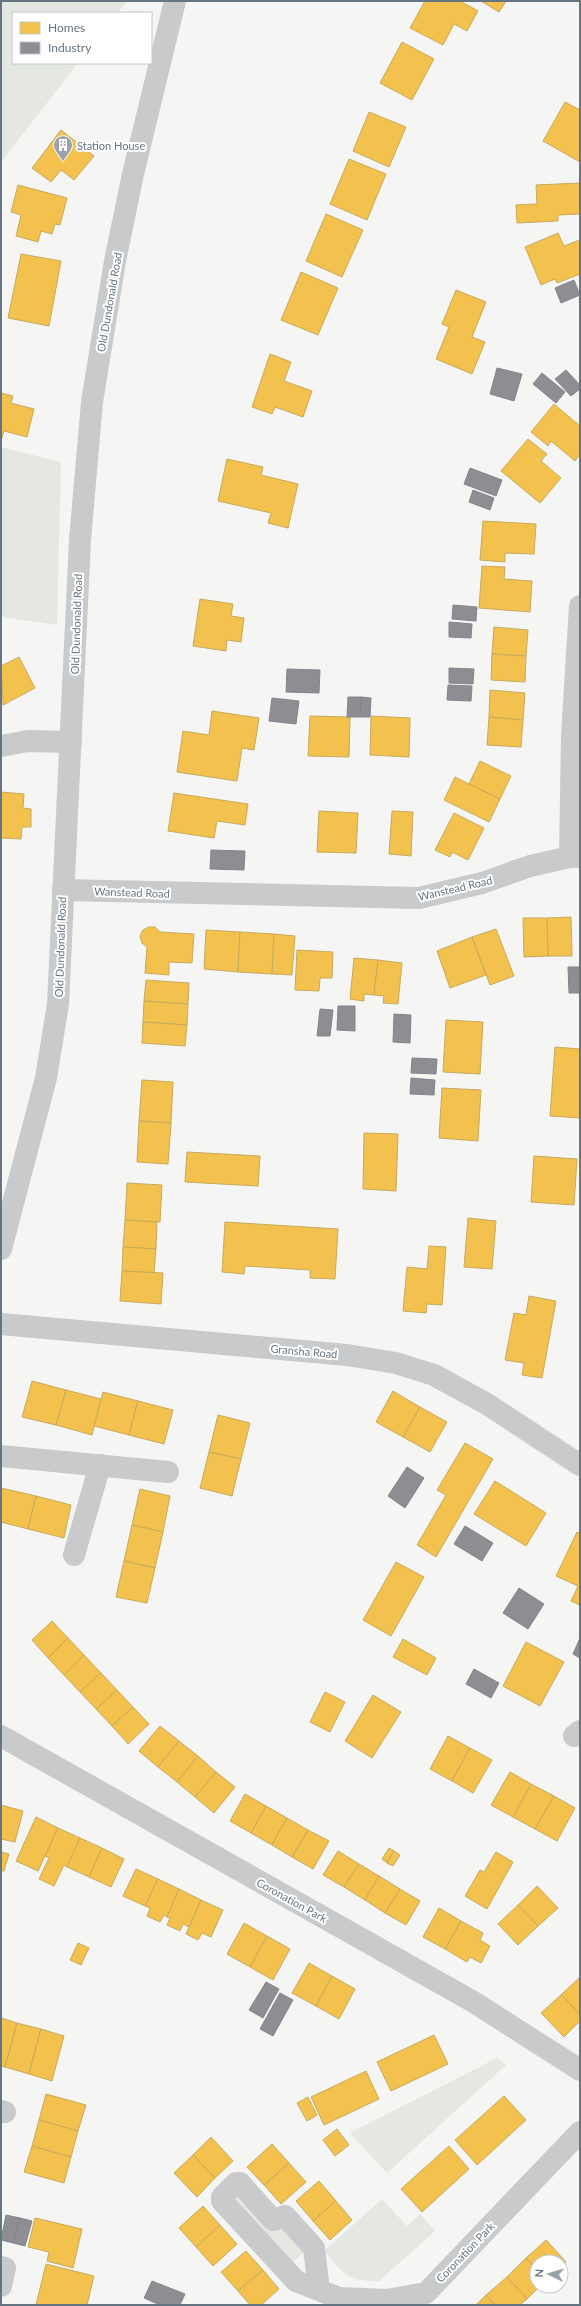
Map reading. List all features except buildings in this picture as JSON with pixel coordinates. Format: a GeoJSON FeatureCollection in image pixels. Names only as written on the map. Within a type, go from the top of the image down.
{"type":"FeatureCollection","features":[{"type":"Feature","properties":{"kind":"street","name":"Old Dundonald Road"},"geometry":{"type":"LineString","coordinates":[[1,1249],[46,1078],[58,1004],[72,742],[80,540],[92,402],[115,261],[133,174],[174,1]]}},
{"type":"Feature","properties":{"kind":"street","name":"Wanstead Road"},"geometry":{"type":"LineString","coordinates":[[63,890],[419,898],[482,883],[530,866],[575,857],[572,736],[580,606]]}},
{"type":"Feature","properties":{"kind":"street"},"geometry":{"type":"LineString","coordinates":[[1,746],[28,741],[72,742]]}},
{"type":"Feature","properties":{"kind":"street","name":"Gransha Road"},"geometry":{"type":"LineString","coordinates":[[1,1324],[347,1355],[396,1363],[434,1375],[457,1387],[580,1465]]}},
{"type":"Feature","properties":{"kind":"street"},"geometry":{"type":"LineString","coordinates":[[1,1456],[168,1472]]}},
{"type":"Feature","properties":{"kind":"street"},"geometry":{"type":"LineString","coordinates":[[74,1555],[100,1465]]}},
{"type":"Feature","properties":{"kind":"street","name":"Coronation Park"},"geometry":{"type":"LineString","coordinates":[[1,1736],[472,2001],[580,2070]]}},
{"type":"Feature","properties":{"kind":"street","name":"Coronation Park"},"geometry":{"type":"LineString","coordinates":[[319,2290],[314,2248],[285,2216],[274,2220],[240,2183],[236,2183],[222,2196],[222,2200],[296,2281],[339,2298],[379,2299],[426,2293],[580,2132]]}},
{"type":"Feature","properties":{"kind":"street"},"geometry":{"type":"LineString","coordinates":[[1,2266],[5,2268],[1,2286]]}},
{"type":"Feature","properties":{"kind":"shaded area"},"geometry":{"type":"Polygon","coordinates":[[[1,1],[127,1],[118,12],[12,12],[12,64],[77,64],[1,162],[1,1]]]}},
{"type":"Feature","properties":{"kind":"shaded area"},"geometry":{"type":"Polygon","coordinates":[[[1,447],[61,462],[57,625],[1,617],[1,447]]]}},
{"type":"Feature","properties":{"kind":"shaded area"},"geometry":{"type":"Polygon","coordinates":[[[497,2058],[506,2065],[387,2173],[350,2133],[497,2058]]]}},
{"type":"Feature","properties":{"kind":"shaded area"},"geometry":{"type":"Polygon","coordinates":[[[238,2187],[282,2220],[308,2248],[289,2267],[225,2199],[238,2187]]]}},
{"type":"Feature","properties":{"kind":"shaded area"},"geometry":{"type":"Polygon","coordinates":[[[382,2199],[407,2226],[420,2214],[435,2231],[379,2281],[359,2280],[352,2278],[341,2271],[324,2251],[382,2199]]]}},
{"type":"Feature","properties":{"kind":"place","name":"Station House"},"geometry":{"type":"Point","coordinates":[63,162]}}]}
